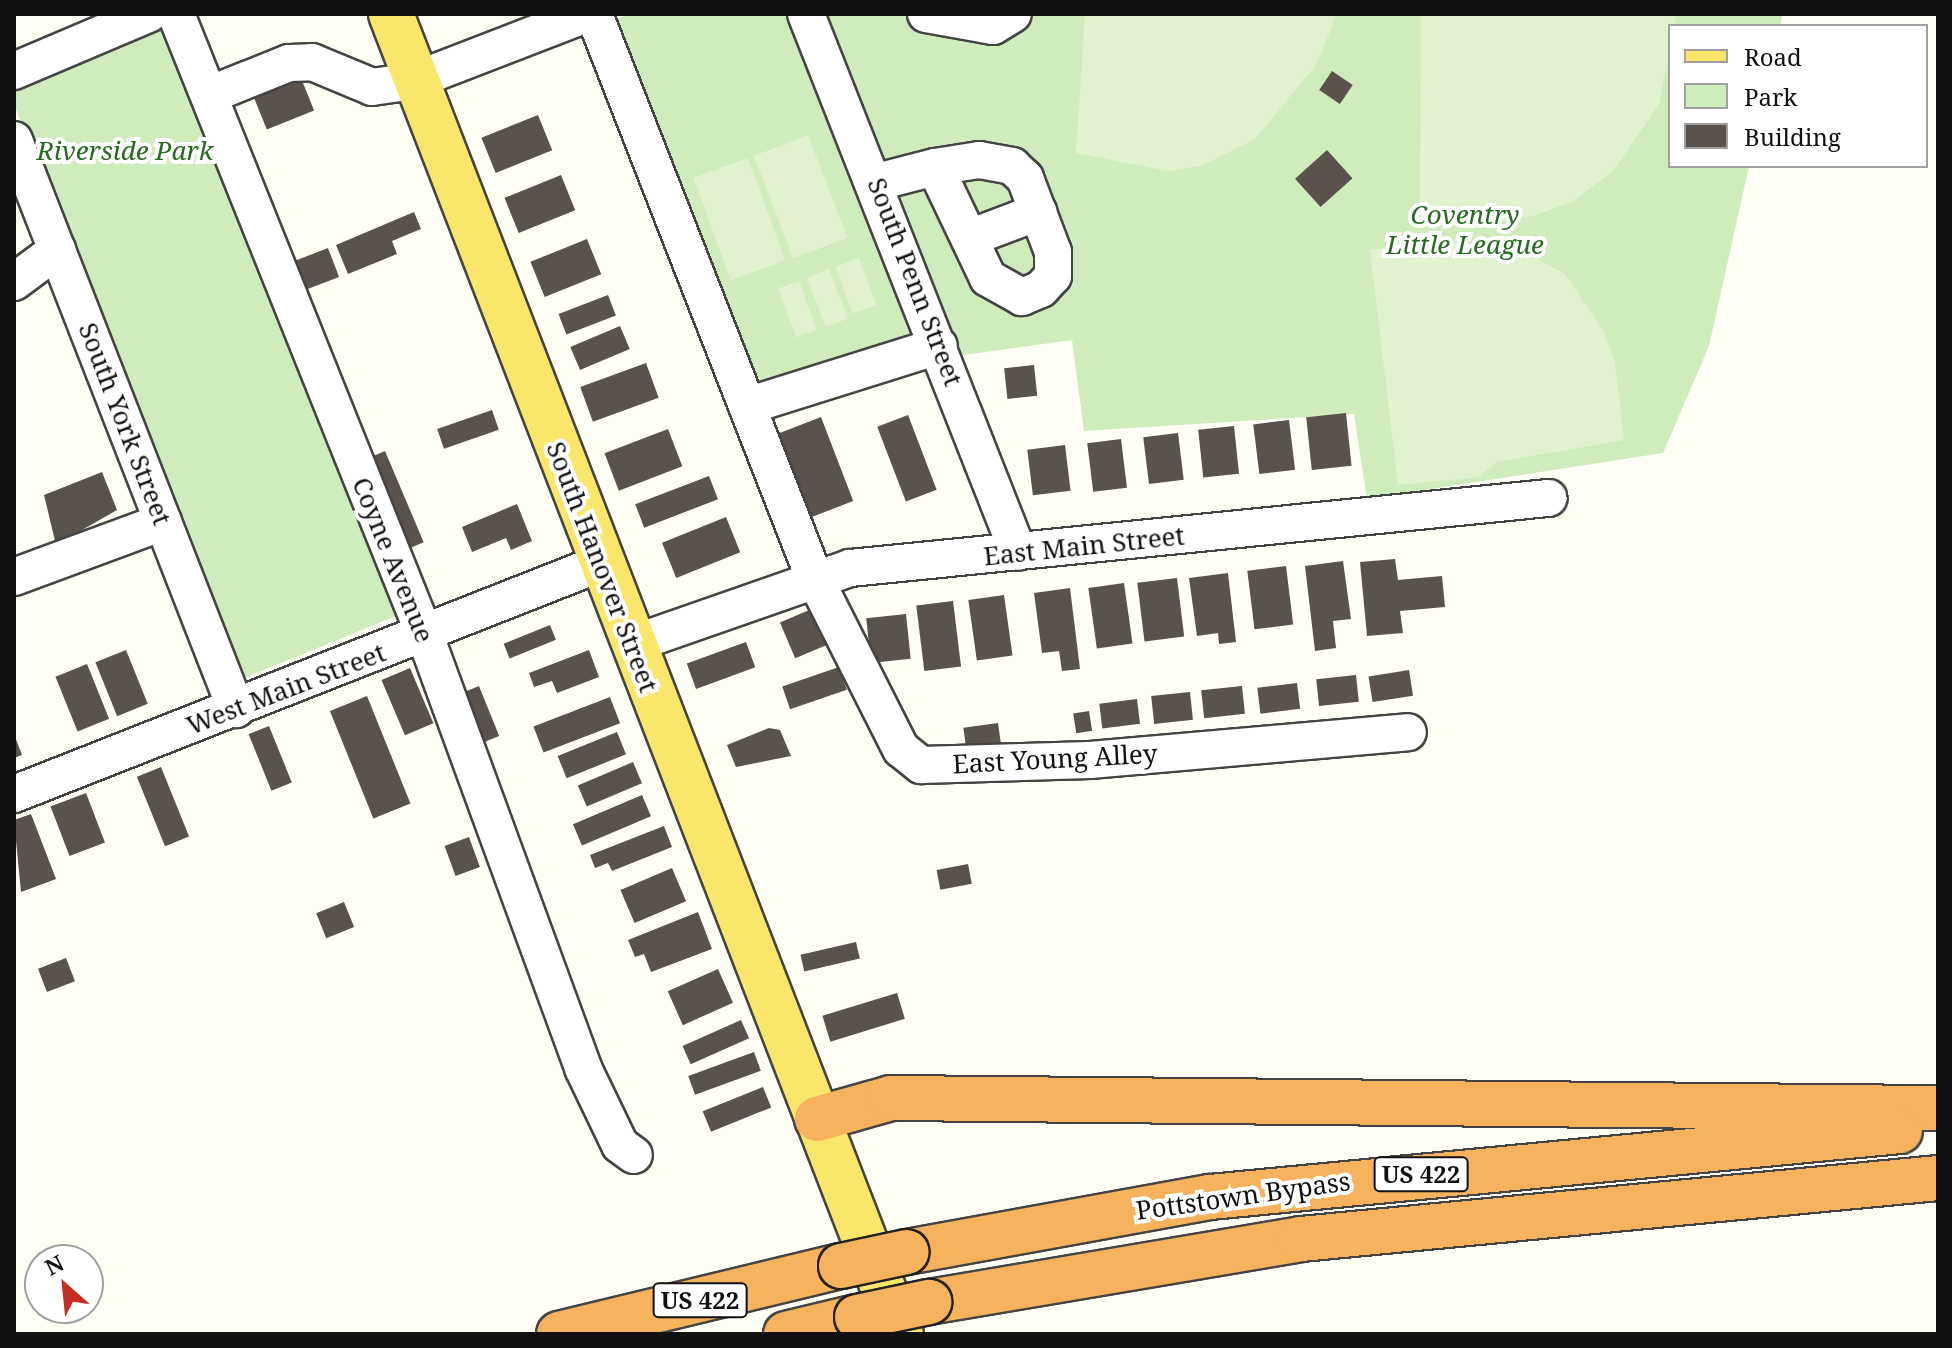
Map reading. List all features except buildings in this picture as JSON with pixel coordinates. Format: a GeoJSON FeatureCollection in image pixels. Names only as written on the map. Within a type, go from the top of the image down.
{"type":"FeatureCollection","features":[{"type":"Feature","properties":{"kind":"highway"},"geometry":{"type":"LineString","coordinates":[[817,1119],[891,1098],[1938,1108]]}},
{"type":"Feature","properties":{"kind":"highway","name":"Pottstown Bypass"},"geometry":{"type":"LineString","coordinates":[[559,1334],[907,1252],[1210,1197],[1938,1127]]}},
{"type":"Feature","properties":{"kind":"highway","name":"Pottstown Bypass"},"geometry":{"type":"LineString","coordinates":[[786,1334],[857,1317],[915,1318],[1301,1239],[1938,1178]]}},
{"type":"Feature","properties":{"kind":"main road","name":"South Hanover Street"},"geometry":{"type":"LineString","coordinates":[[391,14],[413,81],[817,1119],[915,1318]]}},
{"type":"Feature","properties":{"kind":"street"},"geometry":{"type":"LineString","coordinates":[[14,71],[148,14]]}},
{"type":"Feature","properties":{"kind":"street","name":"Coyne Avenue"},"geometry":{"type":"LineString","coordinates":[[176,14],[533,919],[583,1068],[620,1145],[634,1155]]}},
{"type":"Feature","properties":{"kind":"street"},"geometry":{"type":"LineString","coordinates":[[209,95],[289,63],[312,62],[372,87],[413,81],[587,14]]}},
{"type":"Feature","properties":{"kind":"street"},"geometry":{"type":"LineString","coordinates":[[594,14],[814,577]]}},
{"type":"Feature","properties":{"kind":"street","name":"South Penn Street"},"geometry":{"type":"LineString","coordinates":[[806,14],[877,182],[1018,552]]}},
{"type":"Feature","properties":{"kind":"street"},"geometry":{"type":"LineString","coordinates":[[926,14],[993,26],[1013,14]]}},
{"type":"Feature","properties":{"kind":"street","name":"South York Street"},"geometry":{"type":"LineString","coordinates":[[14,140],[236,709]]}},
{"type":"Feature","properties":{"kind":"street"},"geometry":{"type":"LineString","coordinates":[[877,182],[935,167],[979,160],[1012,166],[1025,178],[1038,212],[1053,276],[1022,297],[988,278],[972,237],[935,167]]}},
{"type":"Feature","properties":{"kind":"street"},"geometry":{"type":"LineString","coordinates":[[972,237],[1038,212]]}},
{"type":"Feature","properties":{"kind":"street"},"geometry":{"type":"LineString","coordinates":[[14,282],[57,250]]}},
{"type":"Feature","properties":{"kind":"street"},"geometry":{"type":"LineString","coordinates":[[747,406],[939,346]]}},
{"type":"Feature","properties":{"kind":"street","name":"East Main Street"},"geometry":{"type":"LineString","coordinates":[[632,644],[814,577],[1018,552],[1548,498]]}},
{"type":"Feature","properties":{"kind":"street"},"geometry":{"type":"LineString","coordinates":[[14,577],[163,522]]}},
{"type":"Feature","properties":{"kind":"street","name":"West Main Street"},"geometry":{"type":"LineString","coordinates":[[14,794],[601,563]]}},
{"type":"Feature","properties":{"kind":"street","name":"East Young Alley"},"geometry":{"type":"LineString","coordinates":[[814,577],[850,638],[882,720],[921,765],[1090,760],[1408,732]]}},
{"type":"Feature","properties":{"kind":"green space","name":"Coventry Little League"},"geometry":{"type":"Polygon","coordinates":[[[629,14],[1783,14],[1780,24],[1668,24],[1668,168],[1749,168],[1709,346],[1663,453],[1367,499],[1354,414],[1084,431],[1072,340],[948,357],[755,420],[591,30],[629,14]]]}},
{"type":"Feature","properties":{"kind":"green space"},"geometry":{"type":"Polygon","coordinates":[[[1085,14],[1337,14],[1316,65],[1255,139],[1201,166],[1168,171],[1076,153],[1085,14]]]}},
{"type":"Feature","properties":{"kind":"green space"},"geometry":{"type":"Polygon","coordinates":[[[1421,14],[1655,14],[1676,17],[1675,24],[1668,24],[1668,58],[1659,104],[1614,170],[1574,201],[1536,215],[1469,227],[1420,222],[1421,14]]]}},
{"type":"Feature","properties":{"kind":"green space","name":"Riverside Park"},"geometry":{"type":"Polygon","coordinates":[[[165,22],[396,616],[244,678],[14,104],[14,89],[165,22]]]}},
{"type":"Feature","properties":{"kind":"green space"},"geometry":{"type":"Polygon","coordinates":[[[808,135],[847,238],[793,258],[754,156],[808,135]]]}},
{"type":"Feature","properties":{"kind":"green space"},"geometry":{"type":"Polygon","coordinates":[[[748,158],[785,260],[731,280],[693,178],[748,158]]]}},
{"type":"Feature","properties":{"kind":"green space"},"geometry":{"type":"Polygon","coordinates":[[[1437,241],[1516,247],[1565,274],[1603,330],[1615,363],[1624,440],[1496,462],[1479,477],[1398,485],[1370,250],[1437,241]]]}},
{"type":"Feature","properties":{"kind":"green space"},"geometry":{"type":"Polygon","coordinates":[[[859,258],[876,305],[853,314],[836,267],[859,258]]]}},
{"type":"Feature","properties":{"kind":"green space"},"geometry":{"type":"Polygon","coordinates":[[[829,269],[848,318],[826,327],[807,278],[829,269]]]}},
{"type":"Feature","properties":{"kind":"green space"},"geometry":{"type":"Polygon","coordinates":[[[799,281],[817,330],[796,337],[778,289],[799,281]]]}}]}
